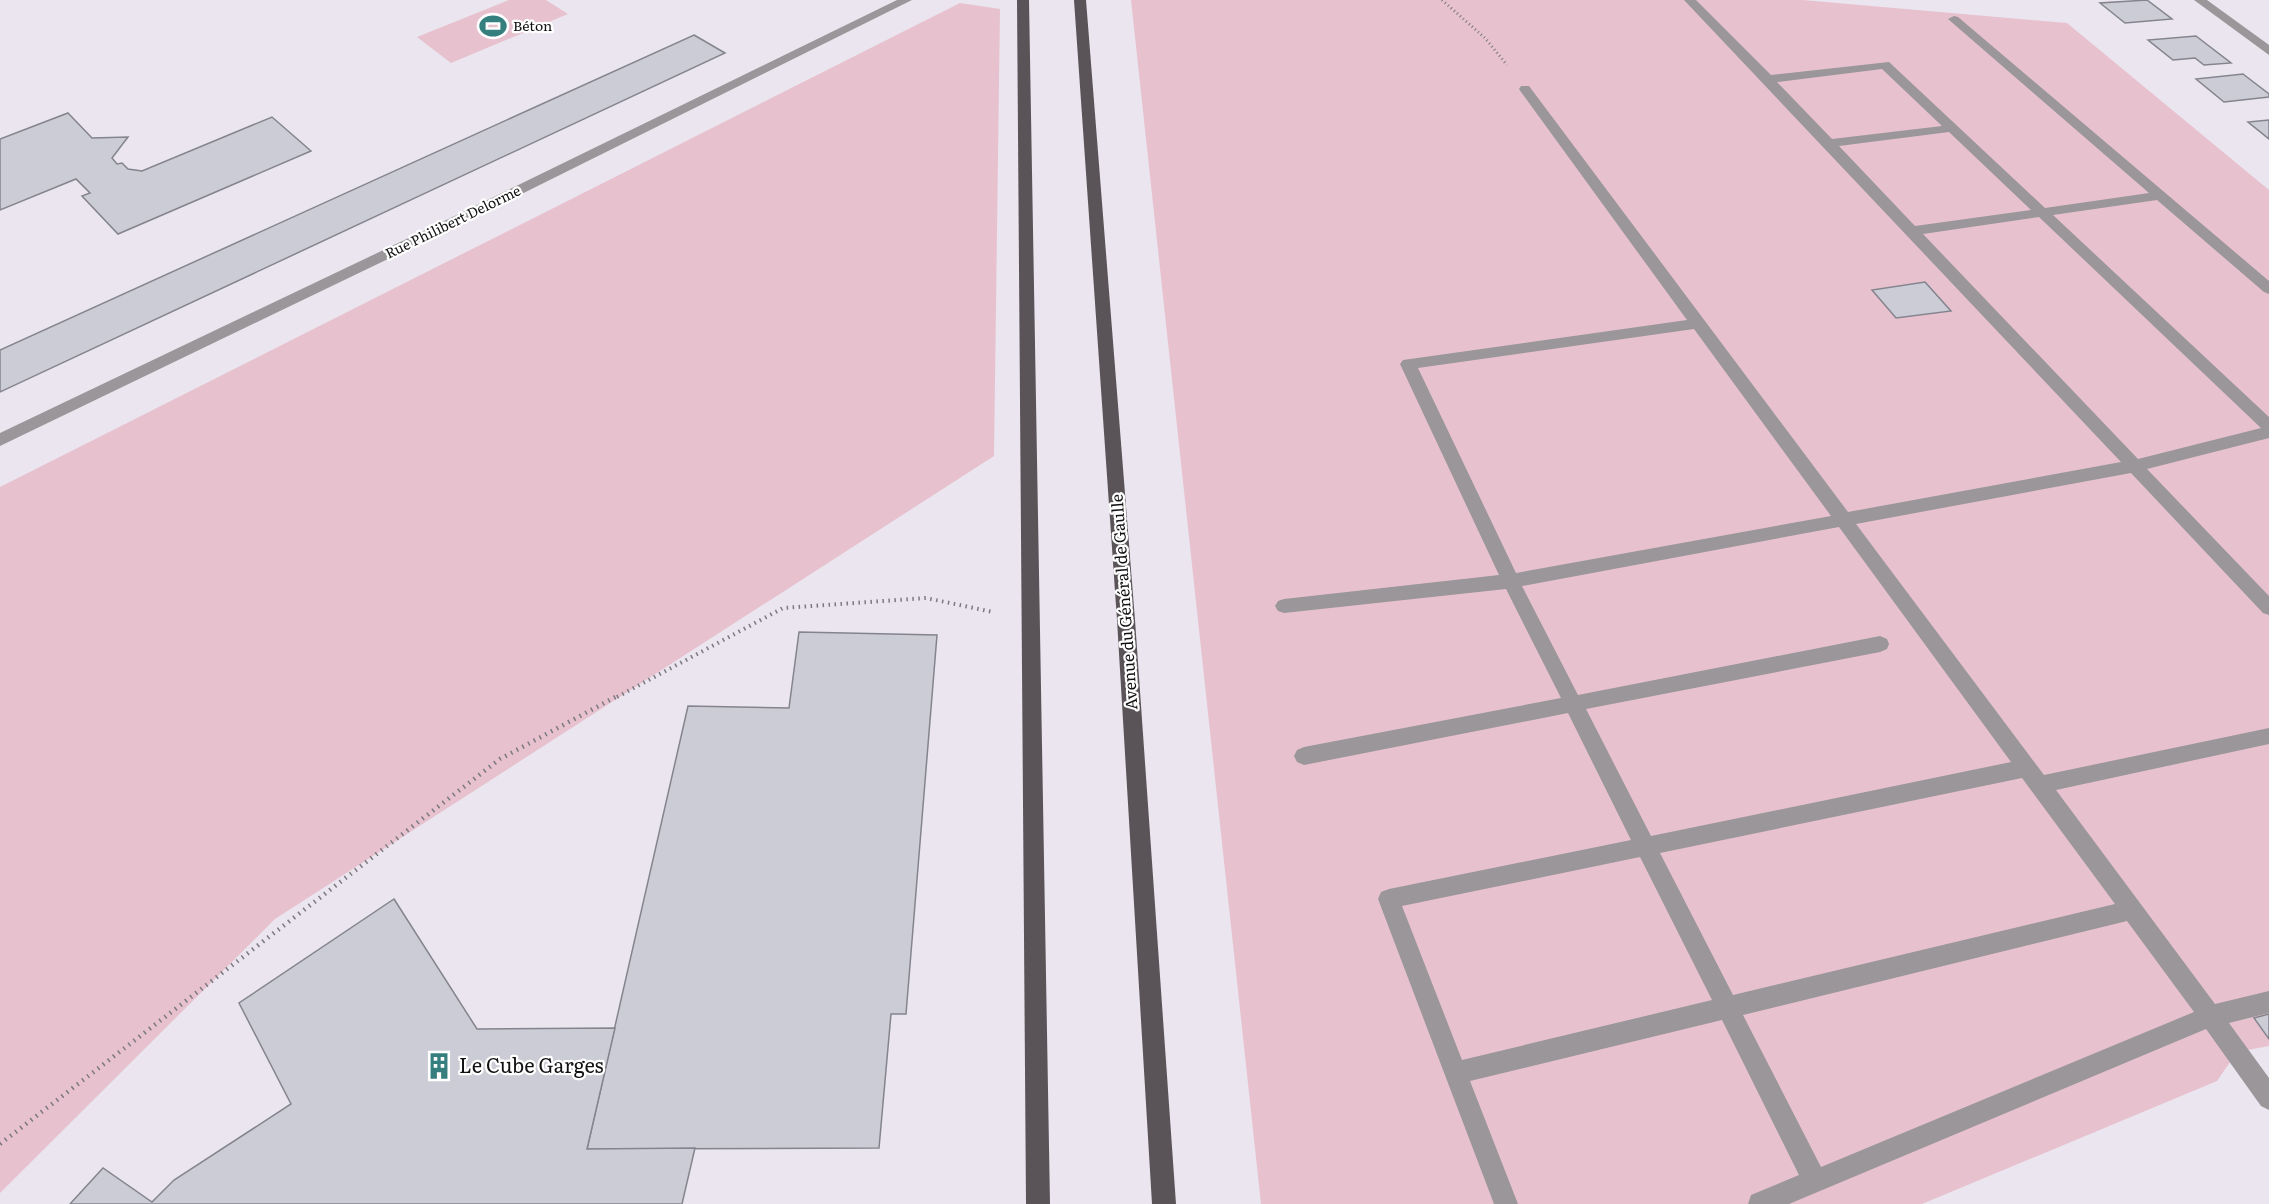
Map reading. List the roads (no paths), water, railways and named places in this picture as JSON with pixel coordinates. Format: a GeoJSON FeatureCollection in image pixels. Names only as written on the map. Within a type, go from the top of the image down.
{"type":"FeatureCollection","features":[{"type":"Feature","properties":{"kind":"main road"},"geometry":{"type":"LineString","coordinates":[[1023,0],[1038,1204]]}},
{"type":"Feature","properties":{"kind":"main road","name":"Avenue du Général de Gaulle"},"geometry":{"type":"LineString","coordinates":[[1080,0],[1125,608],[1164,1204]]}},
{"type":"Feature","properties":{"kind":"street","name":"Rue Philibert Delorme"},"geometry":{"type":"LineString","coordinates":[[0,440],[466,216],[906,0]]}},
{"type":"Feature","properties":{"kind":"street"},"geometry":{"type":"LineString","coordinates":[[1690,0],[1829,143],[2269,608]]}},
{"type":"Feature","properties":{"kind":"street"},"geometry":{"type":"LineString","coordinates":[[2199,0],[2269,51]]}},
{"type":"Feature","properties":{"kind":"street"},"geometry":{"type":"LineString","coordinates":[[1954,20],[2269,289]]}},
{"type":"Feature","properties":{"kind":"street"},"geometry":{"type":"LineString","coordinates":[[1768,79],[1885,65],[2269,426]]}},
{"type":"Feature","properties":{"kind":"street"},"geometry":{"type":"LineString","coordinates":[[1525,89],[2211,1016],[2269,1098]]}},
{"type":"Feature","properties":{"kind":"street"},"geometry":{"type":"LineString","coordinates":[[1829,143],[1953,128]]}},
{"type":"Feature","properties":{"kind":"street"},"geometry":{"type":"LineString","coordinates":[[1911,231],[2160,196]]}},
{"type":"Feature","properties":{"kind":"street"},"geometry":{"type":"LineString","coordinates":[[1698,323],[1408,364],[1511,581],[1815,1181]]}},
{"type":"Feature","properties":{"kind":"street"},"geometry":{"type":"LineString","coordinates":[[1284,606],[1511,581],[2135,466],[2269,432]]}},
{"type":"Feature","properties":{"kind":"street"},"geometry":{"type":"LineString","coordinates":[[1304,756],[1880,644]]}},
{"type":"Feature","properties":{"kind":"street"},"geometry":{"type":"LineString","coordinates":[[1506,1204],[1389,900],[1646,846],[2269,736]]}},
{"type":"Feature","properties":{"kind":"street"},"geometry":{"type":"LineString","coordinates":[[1455,1073],[2132,910]]}},
{"type":"Feature","properties":{"kind":"street"},"geometry":{"type":"LineString","coordinates":[[1760,1204],[2211,1016],[2269,1002]]}},
{"type":"Feature","properties":{"kind":"place","name":"Béton"},"geometry":{"type":"Point","coordinates":[493,26]}},
{"type":"Feature","properties":{"kind":"place","name":"Le Cube Garges"},"geometry":{"type":"Point","coordinates":[439,1066]}}]}
